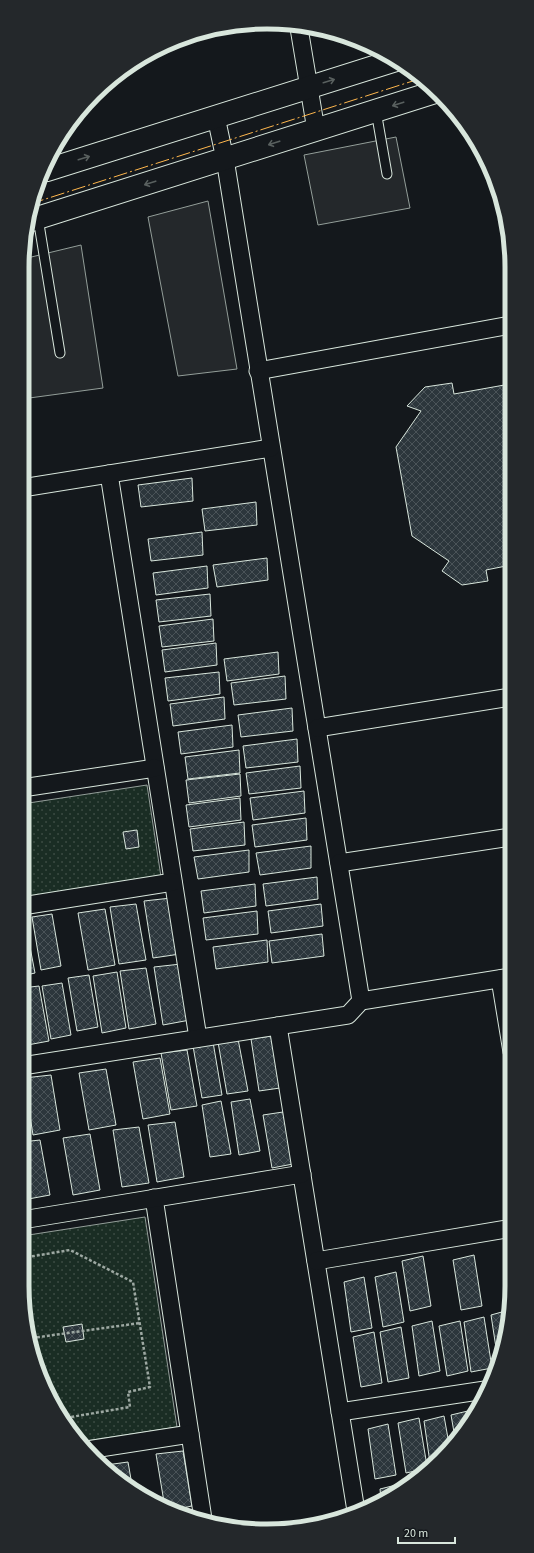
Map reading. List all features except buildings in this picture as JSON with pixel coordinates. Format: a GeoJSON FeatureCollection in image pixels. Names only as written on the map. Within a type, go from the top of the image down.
{"type":"FeatureCollection","features":[{"type":"Feature","properties":{"kind":"street"},"geometry":{"type":"LineString","coordinates":[[299,31],[316,130]]}},
{"type":"Feature","properties":{"kind":"street"},"geometry":{"type":"LineString","coordinates":[[51,169],[388,62]]}},
{"type":"Feature","properties":{"kind":"street"},"geometry":{"type":"LineString","coordinates":[[34,220],[430,94]]}},
{"type":"Feature","properties":{"kind":"street"},"geometry":{"type":"LineString","coordinates":[[216,116],[225,159],[258,371],[361,1001]]}},
{"type":"Feature","properties":{"kind":"street"},"geometry":{"type":"LineString","coordinates":[[258,371],[505,326]]}},
{"type":"Feature","properties":{"kind":"street"},"geometry":{"type":"LineString","coordinates":[[29,487],[271,448]]}},
{"type":"Feature","properties":{"kind":"street"},"geometry":{"type":"LineString","coordinates":[[109,474],[198,1038]]}},
{"type":"Feature","properties":{"kind":"street"},"geometry":{"type":"LineString","coordinates":[[317,728],[505,698]]}},
{"type":"Feature","properties":{"kind":"street"},"geometry":{"type":"LineString","coordinates":[[29,787],[155,768]]}},
{"type":"Feature","properties":{"kind":"street"},"geometry":{"type":"LineString","coordinates":[[339,863],[505,838]]}},
{"type":"Feature","properties":{"kind":"street"},"geometry":{"type":"LineString","coordinates":[[29,905],[173,882]]}},
{"type":"Feature","properties":{"kind":"street"},"geometry":{"type":"LineString","coordinates":[[29,1065],[348,1015],[361,1001],[505,978]]}},
{"type":"Feature","properties":{"kind":"street"},"geometry":{"type":"LineString","coordinates":[[278,1026],[355,1507]]}},
{"type":"Feature","properties":{"kind":"street"},"geometry":{"type":"LineString","coordinates":[[29,1219],[302,1174]]}},
{"type":"Feature","properties":{"kind":"street"},"geometry":{"type":"LineString","coordinates":[[154,1198],[202,1515]]}},
{"type":"Feature","properties":{"kind":"street"},"geometry":{"type":"LineString","coordinates":[[316,1261],[505,1229]]}},
{"type":"Feature","properties":{"kind":"street"},"geometry":{"type":"LineString","coordinates":[[340,1412],[480,1391]]}},
{"type":"Feature","properties":{"kind":"street"},"geometry":{"type":"LineString","coordinates":[[94,1449],[190,1434]]}},
{"type":"Feature","properties":{"kind":"lane"},"geometry":{"type":"LineString","coordinates":[[376,111],[387,174]]}},
{"type":"Feature","properties":{"kind":"lane"},"geometry":{"type":"LineString","coordinates":[[34,223],[60,353]]}},
{"type":"Feature","properties":{"kind":"path"},"geometry":{"type":"LineString","coordinates":[[29,1257],[70,1250],[133,1282],[150,1387],[128,1392],[130,1407],[69,1417]]}},
{"type":"Feature","properties":{"kind":"path"},"geometry":{"type":"LineString","coordinates":[[35,1338],[140,1323]]}},
{"type":"Feature","properties":{"kind":"green space"},"geometry":{"type":"Polygon","coordinates":[[[147,785],[161,877],[29,897],[29,803],[147,785]]]}},
{"type":"Feature","properties":{"kind":"green space"},"geometry":{"type":"Polygon","coordinates":[[[145,1217],[177,1427],[86,1441],[78,1431],[61,1405],[47,1377],[37,1348],[31,1317],[29,1286],[29,1235],[145,1217]]]}},
{"type":"Feature","properties":{"kind":"shaded area"},"geometry":{"type":"Polygon","coordinates":[[[396,137],[410,208],[318,225],[304,155],[396,137]]]}},
{"type":"Feature","properties":{"kind":"shaded area"},"geometry":{"type":"Polygon","coordinates":[[[208,201],[237,369],[178,376],[148,217],[208,201]]]}},
{"type":"Feature","properties":{"kind":"shaded area"},"geometry":{"type":"Polygon","coordinates":[[[81,245],[103,388],[29,398],[30,257],[81,245]]]}},
{"type":"Feature","properties":{"kind":"power"},"geometry":{"type":"LineString","coordinates":[[38,201],[415,80]]}}]}
